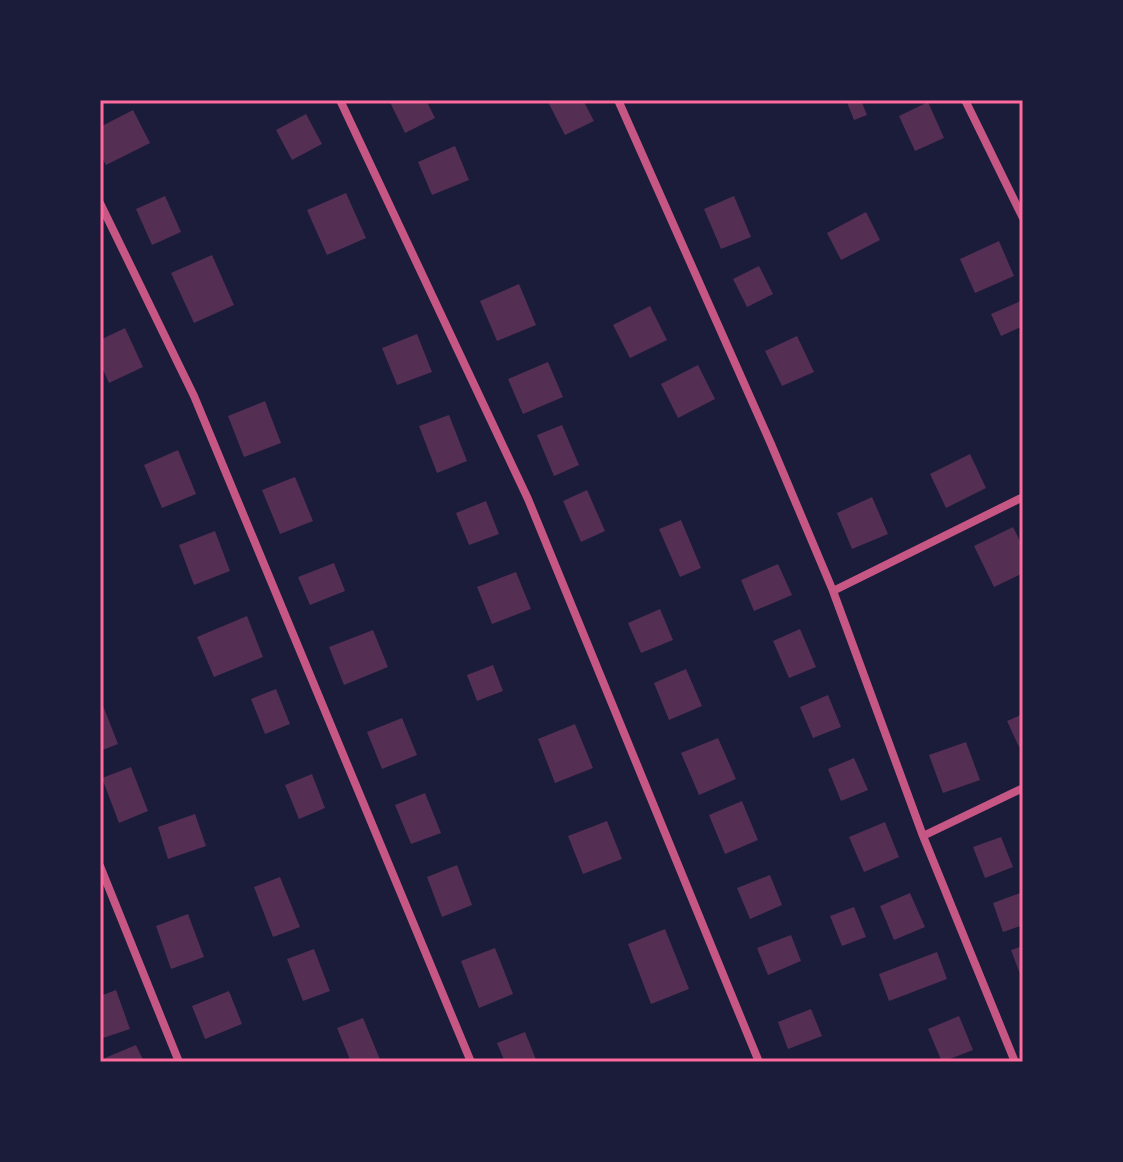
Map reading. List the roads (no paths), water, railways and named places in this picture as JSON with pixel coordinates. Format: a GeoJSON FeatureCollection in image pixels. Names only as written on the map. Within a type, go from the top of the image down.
{"type":"FeatureCollection","features":[{"type":"Feature","properties":{"kind":"street"},"geometry":{"type":"LineString","coordinates":[[340,100],[528,499],[759,1062]]}},
{"type":"Feature","properties":{"kind":"street"},"geometry":{"type":"LineString","coordinates":[[618,100],[833,591],[923,836],[1015,1062]]}},
{"type":"Feature","properties":{"kind":"street"},"geometry":{"type":"LineString","coordinates":[[965,100],[1023,218]]}},
{"type":"Feature","properties":{"kind":"street"},"geometry":{"type":"LineString","coordinates":[[100,203],[194,396],[471,1062]]}},
{"type":"Feature","properties":{"kind":"street"},"geometry":{"type":"LineString","coordinates":[[833,591],[1023,497]]}},
{"type":"Feature","properties":{"kind":"street"},"geometry":{"type":"LineString","coordinates":[[923,836],[1023,788]]}},
{"type":"Feature","properties":{"kind":"street"},"geometry":{"type":"LineString","coordinates":[[100,866],[179,1062]]}}]}
